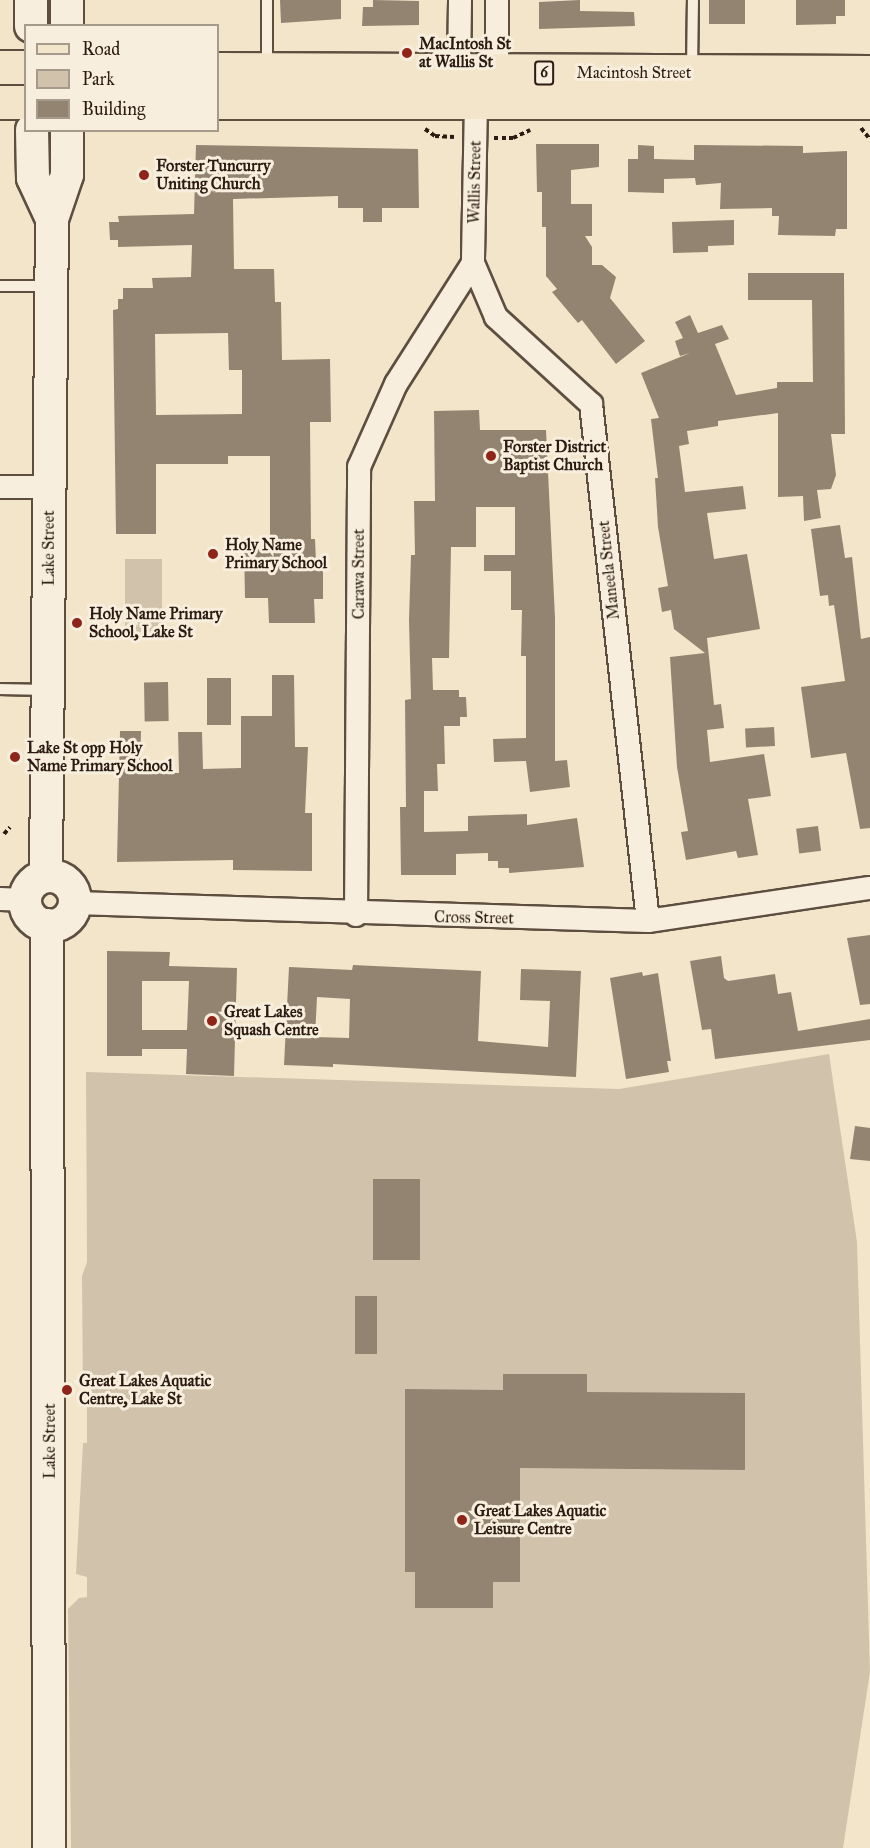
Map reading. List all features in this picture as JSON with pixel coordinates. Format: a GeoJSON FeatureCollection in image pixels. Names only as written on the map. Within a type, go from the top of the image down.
{"type":"FeatureCollection","features":[{"type":"Feature","properties":{"kind":"main road"},"geometry":{"type":"LineString","coordinates":[[0,68],[24,67]]}},
{"type":"Feature","properties":{"kind":"main road","name":"Macintosh Street"},"geometry":{"type":"LineString","coordinates":[[219,69],[459,73],[870,72]]}},
{"type":"Feature","properties":{"kind":"main road"},"geometry":{"type":"LineString","coordinates":[[0,102],[24,102]]}},
{"type":"Feature","properties":{"kind":"main road","name":"Macintosh Street"},"geometry":{"type":"LineString","coordinates":[[219,102],[870,102]]}},
{"type":"Feature","properties":{"kind":"street"},"geometry":{"type":"LineString","coordinates":[[31,0],[31,24]]}},
{"type":"Feature","properties":{"kind":"street"},"geometry":{"type":"LineString","coordinates":[[67,0],[67,24]]}},
{"type":"Feature","properties":{"kind":"street"},"geometry":{"type":"LineString","coordinates":[[459,73],[460,0]]}},
{"type":"Feature","properties":{"kind":"street"},"geometry":{"type":"LineString","coordinates":[[497,0],[497,73]]}},
{"type":"Feature","properties":{"kind":"street","name":"Wallis Street"},"geometry":{"type":"LineString","coordinates":[[473,263],[476,102]]}},
{"type":"Feature","properties":{"kind":"street","name":"Lake Street"},"geometry":{"type":"LineString","coordinates":[[32,132],[33,178],[52,219]]}},
{"type":"Feature","properties":{"kind":"street","name":"Lake Street"},"geometry":{"type":"LineString","coordinates":[[46,876],[52,219],[67,176],[67,132]]}},
{"type":"Feature","properties":{"kind":"street","name":"Carawa Street"},"geometry":{"type":"LineString","coordinates":[[356,915],[359,467],[396,384],[473,263]]}},
{"type":"Feature","properties":{"kind":"street","name":"Maneela Street"},"geometry":{"type":"LineString","coordinates":[[473,263],[496,317],[591,404],[648,921]]}},
{"type":"Feature","properties":{"kind":"street"},"geometry":{"type":"LineString","coordinates":[[0,487],[50,487]]}},
{"type":"Feature","properties":{"kind":"street"},"geometry":{"type":"LineString","coordinates":[[46,876],[67,883],[75,903],[62,922],[47,926],[13,899],[46,876]]}},
{"type":"Feature","properties":{"kind":"street","name":"Cross Street"},"geometry":{"type":"LineString","coordinates":[[75,903],[356,915],[648,921],[870,888]]}},
{"type":"Feature","properties":{"kind":"street","name":"Lake Street"},"geometry":{"type":"LineString","coordinates":[[47,926],[49,1848]]}},
{"type":"Feature","properties":{"kind":"lane"},"geometry":{"type":"LineString","coordinates":[[267,0],[267,69]]}},
{"type":"Feature","properties":{"kind":"lane"},"geometry":{"type":"LineString","coordinates":[[692,73],[693,0]]}},
{"type":"Feature","properties":{"kind":"lane"},"geometry":{"type":"LineString","coordinates":[[0,286],[51,286]]}},
{"type":"Feature","properties":{"kind":"lane"},"geometry":{"type":"LineString","coordinates":[[0,689],[48,690]]}},
{"type":"Feature","properties":{"kind":"path"},"geometry":{"type":"LineString","coordinates":[[4,834],[10,827]]}},
{"type":"Feature","properties":{"kind":"green space"},"geometry":{"type":"Polygon","coordinates":[[[125,559],[162,559],[162,632],[125,632],[125,559]]]}},
{"type":"Feature","properties":{"kind":"green space"},"geometry":{"type":"Polygon","coordinates":[[[829,1054],[857,1242],[870,1672],[843,1848],[71,1848],[68,1609],[79,1598],[87,1597],[87,1577],[76,1574],[83,1443],[87,1443],[87,1407],[83,1405],[82,1276],[87,1262],[86,1072],[619,1089],[829,1054]]]}},
{"type":"Feature","properties":{"kind":"building"},"geometry":{"type":"Polygon","coordinates":[[[280,0],[341,0],[341,19],[281,23],[280,0]]]}},
{"type":"Feature","properties":{"kind":"building"},"geometry":{"type":"Polygon","coordinates":[[[373,0],[419,1],[419,25],[362,26],[363,7],[373,7],[373,0]]]}},
{"type":"Feature","properties":{"kind":"building"},"geometry":{"type":"Polygon","coordinates":[[[580,0],[580,11],[634,12],[635,26],[539,29],[539,2],[580,0]]]}},
{"type":"Feature","properties":{"kind":"building"},"geometry":{"type":"Polygon","coordinates":[[[709,0],[745,0],[745,24],[709,24],[709,0]]]}},
{"type":"Feature","properties":{"kind":"building"},"geometry":{"type":"Polygon","coordinates":[[[796,0],[845,0],[845,16],[836,16],[836,24],[796,25],[796,0]]]}},
{"type":"Feature","properties":{"kind":"building"},"geometry":{"type":"Polygon","coordinates":[[[536,144],[599,144],[599,167],[571,170],[571,204],[592,204],[592,236],[585,236],[592,247],[592,265],[602,265],[616,277],[610,298],[645,341],[616,364],[582,320],[578,323],[552,292],[557,289],[546,276],[546,227],[542,227],[542,192],[537,192],[536,144]]]}},
{"type":"Feature","properties":{"kind":"building"},"geometry":{"type":"Polygon","coordinates":[[[196,145],[418,149],[419,208],[382,208],[382,222],[363,222],[363,208],[338,208],[338,196],[233,199],[234,269],[274,269],[275,302],[281,302],[282,360],[330,359],[331,422],[310,422],[311,539],[315,539],[316,562],[323,562],[323,599],[314,599],[315,623],[269,623],[268,598],[245,598],[244,549],[266,549],[266,539],[270,539],[270,456],[228,456],[228,464],[156,464],[156,534],[116,534],[113,310],[118,309],[118,299],[123,299],[123,288],[153,288],[152,278],[191,277],[192,245],[118,247],[118,240],[110,240],[109,222],[119,222],[118,216],[194,214],[196,145]],[[228,333],[155,334],[156,415],[242,414],[242,370],[229,370],[228,333]]]}},
{"type":"Feature","properties":{"kind":"building"},"geometry":{"type":"Polygon","coordinates":[[[638,145],[654,146],[654,159],[694,160],[694,145],[803,146],[803,153],[847,151],[847,229],[836,229],[835,236],[778,235],[779,216],[772,216],[772,208],[720,209],[721,183],[696,185],[695,178],[664,179],[664,193],[628,192],[628,159],[638,159],[638,145]]]}},
{"type":"Feature","properties":{"kind":"building"},"geometry":{"type":"Polygon","coordinates":[[[734,220],[734,245],[708,246],[708,252],[673,253],[672,222],[734,220]]]}},
{"type":"Feature","properties":{"kind":"building"},"geometry":{"type":"Polygon","coordinates":[[[748,273],[844,273],[845,434],[831,434],[836,475],[831,489],[817,490],[821,518],[804,521],[803,496],[778,497],[778,413],[718,421],[718,426],[687,431],[689,444],[679,446],[685,492],[743,486],[746,509],[707,513],[714,559],[747,554],[760,629],[707,638],[714,705],[721,704],[724,728],[707,730],[710,762],[764,754],[771,796],[748,799],[758,855],[738,858],[736,851],[686,860],[681,832],[688,831],[677,767],[670,657],[705,653],[674,629],[671,610],[662,612],[658,588],[668,586],[658,527],[655,478],[658,478],[651,419],[659,418],[641,373],[690,353],[680,356],[675,341],[683,338],[675,322],[690,315],[698,333],[722,325],[729,339],[715,344],[736,395],[777,388],[777,382],[813,382],[812,300],[748,300],[748,273]]]}},
{"type":"Feature","properties":{"kind":"building"},"geometry":{"type":"Polygon","coordinates":[[[479,410],[480,430],[546,430],[555,618],[555,761],[567,760],[570,787],[530,792],[526,761],[494,762],[493,739],[526,738],[526,656],[521,656],[522,610],[511,610],[511,571],[484,571],[484,555],[515,555],[515,507],[476,507],[476,547],[451,547],[449,658],[432,658],[433,690],[459,690],[459,697],[466,697],[467,717],[460,717],[460,726],[444,726],[445,764],[437,764],[438,791],[424,791],[424,832],[468,831],[468,816],[527,814],[527,825],[577,818],[584,867],[509,873],[509,868],[498,868],[498,861],[488,861],[488,853],[456,854],[456,875],[401,875],[400,807],[406,807],[405,700],[411,699],[409,620],[411,555],[415,555],[414,501],[435,501],[434,411],[479,410]]]}},
{"type":"Feature","properties":{"kind":"building"},"geometry":{"type":"Polygon","coordinates":[[[840,525],[845,558],[852,557],[861,639],[870,637],[870,828],[860,829],[846,753],[811,758],[801,687],[845,681],[834,605],[829,606],[828,595],[820,596],[811,529],[840,525]]]}},
{"type":"Feature","properties":{"kind":"building"},"geometry":{"type":"Polygon","coordinates":[[[272,675],[294,675],[295,747],[308,747],[305,813],[312,813],[312,871],[233,870],[233,860],[117,862],[120,731],[141,731],[140,773],[179,773],[178,732],[202,732],[203,769],[241,768],[241,716],[272,716],[272,675]]]}},
{"type":"Feature","properties":{"kind":"building"},"geometry":{"type":"Polygon","coordinates":[[[207,678],[231,678],[231,725],[207,725],[207,678]]]}},
{"type":"Feature","properties":{"kind":"building"},"geometry":{"type":"Polygon","coordinates":[[[144,682],[168,682],[169,721],[145,721],[144,682]]]}},
{"type":"Feature","properties":{"kind":"building"},"geometry":{"type":"Polygon","coordinates":[[[774,727],[775,746],[746,747],[745,729],[774,727]]]}},
{"type":"Feature","properties":{"kind":"building"},"geometry":{"type":"Polygon","coordinates":[[[818,826],[821,851],[799,853],[796,829],[818,826]]]}},
{"type":"Feature","properties":{"kind":"building"},"geometry":{"type":"Polygon","coordinates":[[[870,935],[870,1004],[860,1005],[847,938],[870,935]]]}},
{"type":"Feature","properties":{"kind":"building"},"geometry":{"type":"Polygon","coordinates":[[[107,951],[170,952],[169,966],[237,968],[234,1076],[186,1074],[187,1049],[142,1049],[142,1056],[107,1056],[107,951]],[[142,981],[142,1030],[187,1030],[189,981],[142,981]]]}},
{"type":"Feature","properties":{"kind":"building"},"geometry":{"type":"Polygon","coordinates":[[[721,956],[724,978],[728,981],[775,974],[778,994],[791,992],[798,1031],[870,1019],[870,1040],[715,1059],[711,1029],[702,1030],[690,961],[721,956]]]}},
{"type":"Feature","properties":{"kind":"building"},"geometry":{"type":"Polygon","coordinates":[[[353,965],[481,971],[478,1041],[548,1047],[550,1001],[520,1000],[521,969],[581,971],[576,1077],[333,1064],[333,1067],[284,1065],[289,967],[352,970],[353,965]],[[317,997],[315,1037],[349,1038],[350,999],[317,997]]]}},
{"type":"Feature","properties":{"kind":"building"},"geometry":{"type":"Polygon","coordinates":[[[642,972],[643,976],[658,973],[671,1061],[667,1061],[669,1072],[626,1079],[610,978],[642,972]]]}},
{"type":"Feature","properties":{"kind":"building"},"geometry":{"type":"Polygon","coordinates":[[[855,1126],[870,1128],[870,1161],[850,1159],[855,1126]]]}},
{"type":"Feature","properties":{"kind":"building"},"geometry":{"type":"Polygon","coordinates":[[[373,1179],[420,1179],[420,1260],[373,1260],[373,1179]]]}},
{"type":"Feature","properties":{"kind":"building"},"geometry":{"type":"Polygon","coordinates":[[[355,1296],[377,1296],[377,1354],[355,1354],[355,1296]]]}},
{"type":"Feature","properties":{"kind":"building"},"geometry":{"type":"Polygon","coordinates":[[[503,1374],[587,1374],[587,1392],[745,1393],[745,1470],[520,1468],[520,1582],[493,1582],[493,1608],[415,1608],[415,1572],[405,1572],[405,1389],[503,1390],[503,1374]]]}},
{"type":"Feature","properties":{"kind":"place","name":"MacIntosh St at Wallis St"},"geometry":{"type":"Point","coordinates":[407,53]}},
{"type":"Feature","properties":{"kind":"place","name":"Forster Tuncurry Uniting Church"},"geometry":{"type":"Point","coordinates":[144,175]}},
{"type":"Feature","properties":{"kind":"place","name":"Forster District Baptist Church"},"geometry":{"type":"Point","coordinates":[491,456]}},
{"type":"Feature","properties":{"kind":"place","name":"Holy Name Primary School"},"geometry":{"type":"Point","coordinates":[213,554]}},
{"type":"Feature","properties":{"kind":"place","name":"Holy Name Primary School, Lake St"},"geometry":{"type":"Point","coordinates":[77,623]}},
{"type":"Feature","properties":{"kind":"place","name":"Lake St opp Holy Name Primary School"},"geometry":{"type":"Point","coordinates":[15,757]}},
{"type":"Feature","properties":{"kind":"place","name":"Great Lakes Squash Centre"},"geometry":{"type":"Point","coordinates":[212,1021]}},
{"type":"Feature","properties":{"kind":"place","name":"Great Lakes Aquatic Centre, Lake St"},"geometry":{"type":"Point","coordinates":[67,1390]}},
{"type":"Feature","properties":{"kind":"place","name":"Great Lakes Aquatic Leisure Centre"},"geometry":{"type":"Point","coordinates":[462,1520]}}]}
